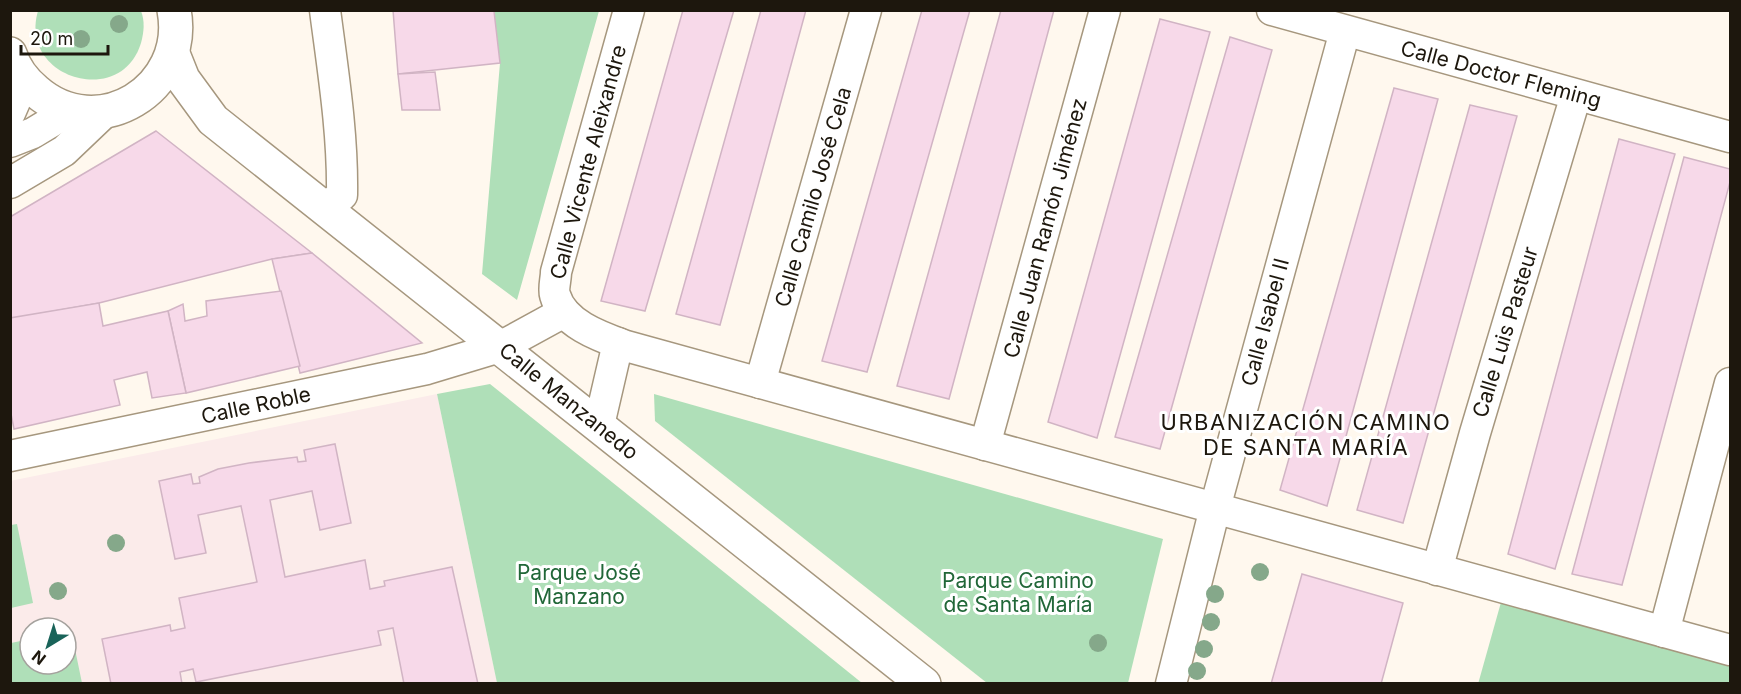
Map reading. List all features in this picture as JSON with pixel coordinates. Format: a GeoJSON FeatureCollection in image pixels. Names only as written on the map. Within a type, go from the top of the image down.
{"type":"FeatureCollection","features":[{"type":"Feature","properties":{"kind":"main road"},"geometry":{"type":"LineString","coordinates":[[121,106],[152,88],[164,72],[173,54],[177,26],[174,10]]}},
{"type":"Feature","properties":{"kind":"main road","name":"Calle Manzanedo"},"geometry":{"type":"LineString","coordinates":[[173,54],[183,79],[213,120],[327,208],[924,684]]}},
{"type":"Feature","properties":{"kind":"main road"},"geometry":{"type":"LineString","coordinates":[[15,67],[45,99],[71,110]]}},
{"type":"Feature","properties":{"kind":"main road","name":"Calle Manzanedo"},"geometry":{"type":"LineString","coordinates":[[71,110],[88,112],[161,102],[213,120]]}},
{"type":"Feature","properties":{"kind":"street"},"geometry":{"type":"LineString","coordinates":[[325,10],[343,167],[342,195],[327,208]]}},
{"type":"Feature","properties":{"kind":"street","name":"Calle Vicente Aleixandre"},"geometry":{"type":"LineString","coordinates":[[564,312],[554,294],[556,272],[628,10]]}},
{"type":"Feature","properties":{"kind":"street","name":"Calle Camilo José Cela"},"geometry":{"type":"LineString","coordinates":[[760,383],[866,10]]}},
{"type":"Feature","properties":{"kind":"street","name":"Calle Juan Ramón Jiménez"},"geometry":{"type":"LineString","coordinates":[[985,445],[1104,10]]}},
{"type":"Feature","properties":{"kind":"street","name":"Calle Doctor Fleming"},"geometry":{"type":"LineString","coordinates":[[1272,10],[1731,137]]}},
{"type":"Feature","properties":{"kind":"street","name":"Calle Isabel II"},"geometry":{"type":"LineString","coordinates":[[1171,684],[1215,508],[1345,31]]}},
{"type":"Feature","properties":{"kind":"street"},"geometry":{"type":"LineString","coordinates":[[10,112],[15,67]]}},
{"type":"Feature","properties":{"kind":"street","name":"Calle Luis Pasteur"},"geometry":{"type":"LineString","coordinates":[[1437,570],[1475,433],[1576,94]]}},
{"type":"Feature","properties":{"kind":"street"},"geometry":{"type":"LineString","coordinates":[[10,183],[64,151],[121,106]]}},
{"type":"Feature","properties":{"kind":"street"},"geometry":{"type":"LineString","coordinates":[[10,142],[33,133],[71,110]]}},
{"type":"Feature","properties":{"kind":"street"},"geometry":{"type":"LineString","coordinates":[[564,312],[581,326],[618,343],[1731,650]]}},
{"type":"Feature","properties":{"kind":"street","name":"Calle Roble"},"geometry":{"type":"LineString","coordinates":[[10,456],[427,369],[500,347],[564,312]]}},
{"type":"Feature","properties":{"kind":"street"},"geometry":{"type":"LineString","coordinates":[[599,426],[618,343]]}},
{"type":"Feature","properties":{"kind":"street"},"geometry":{"type":"LineString","coordinates":[[1664,632],[1731,382]]}},
{"type":"Feature","properties":{"kind":"shaded area"},"geometry":{"type":"Polygon","coordinates":[[[437,394],[497,683],[11,683],[10,481],[437,394]]]}},
{"type":"Feature","properties":{"kind":"green space"},"geometry":{"type":"Polygon","coordinates":[[[38,11],[141,11],[143,35],[130,63],[114,75],[94,80],[74,77],[57,68],[43,54],[36,34],[38,11]]]}},
{"type":"Feature","properties":{"kind":"green space"},"geometry":{"type":"Polygon","coordinates":[[[494,11],[599,11],[517,300],[482,274],[500,63],[494,11]]]}},
{"type":"Feature","properties":{"kind":"green space","name":"Parque José Manzano"},"geometry":{"type":"Polygon","coordinates":[[[490,384],[862,683],[497,683],[437,394],[490,384]]]}},
{"type":"Feature","properties":{"kind":"green space","name":"Parque Camino de Santa María"},"geometry":{"type":"Polygon","coordinates":[[[654,394],[1163,539],[1128,683],[987,683],[655,421],[654,394]]]}},
{"type":"Feature","properties":{"kind":"green space"},"geometry":{"type":"Polygon","coordinates":[[[17,524],[33,603],[11,608],[11,525],[17,524]]]}},
{"type":"Feature","properties":{"kind":"green space"},"geometry":{"type":"Polygon","coordinates":[[[1505,588],[1730,650],[1730,683],[1478,684],[1505,588]]]}},
{"type":"Feature","properties":{"kind":"green space"},"geometry":{"type":"Polygon","coordinates":[[[18,642],[18,676],[78,676],[78,664],[82,683],[11,683],[11,643],[18,642]]]}},
{"type":"Feature","properties":{"kind":"building"},"geometry":{"type":"Polygon","coordinates":[[[393,10],[494,11],[500,63],[398,74],[393,10]]]}},
{"type":"Feature","properties":{"kind":"building"},"geometry":{"type":"Polygon","coordinates":[[[683,10],[734,10],[645,311],[601,301],[683,10]]]}},
{"type":"Feature","properties":{"kind":"building"},"geometry":{"type":"Polygon","coordinates":[[[761,10],[806,10],[720,325],[676,314],[761,10]]]}},
{"type":"Feature","properties":{"kind":"building"},"geometry":{"type":"Polygon","coordinates":[[[922,10],[970,10],[867,372],[822,361],[922,10]]]}},
{"type":"Feature","properties":{"kind":"building"},"geometry":{"type":"Polygon","coordinates":[[[1001,10],[1054,10],[949,399],[897,386],[1001,10]]]}},
{"type":"Feature","properties":{"kind":"building"},"geometry":{"type":"Polygon","coordinates":[[[1160,19],[1210,32],[1097,438],[1048,422],[1160,19]]]}},
{"type":"Feature","properties":{"kind":"building"},"geometry":{"type":"Polygon","coordinates":[[[1230,37],[1272,50],[1160,449],[1115,437],[1230,37]]]}},
{"type":"Feature","properties":{"kind":"building"},"geometry":{"type":"Polygon","coordinates":[[[435,72],[440,110],[402,110],[398,74],[435,72]]]}},
{"type":"Feature","properties":{"kind":"building"},"geometry":{"type":"Polygon","coordinates":[[[1394,88],[1438,99],[1327,506],[1280,490],[1394,88]]]}},
{"type":"Feature","properties":{"kind":"building"},"geometry":{"type":"Polygon","coordinates":[[[1470,105],[1517,116],[1403,523],[1357,510],[1470,105]]]}},
{"type":"Feature","properties":{"kind":"building"},"geometry":{"type":"Polygon","coordinates":[[[156,131],[312,253],[272,259],[99,303],[10,319],[10,217],[156,131]]]}},
{"type":"Feature","properties":{"kind":"building"},"geometry":{"type":"Polygon","coordinates":[[[1619,139],[1675,154],[1555,569],[1508,554],[1619,139]]]}},
{"type":"Feature","properties":{"kind":"building"},"geometry":{"type":"Polygon","coordinates":[[[1684,157],[1730,169],[1730,182],[1622,585],[1572,574],[1684,157]]]}},
{"type":"Feature","properties":{"kind":"building"},"geometry":{"type":"Polygon","coordinates":[[[312,253],[422,343],[300,373],[272,259],[312,253]]]}},
{"type":"Feature","properties":{"kind":"building"},"geometry":{"type":"Polygon","coordinates":[[[281,291],[300,366],[186,393],[168,311],[183,304],[185,321],[207,316],[206,301],[281,291]]]}},
{"type":"Feature","properties":{"kind":"building"},"geometry":{"type":"Polygon","coordinates":[[[99,303],[103,326],[168,311],[186,393],[152,398],[147,372],[114,380],[120,405],[14,429],[10,409],[10,318],[99,303]]]}},
{"type":"Feature","properties":{"kind":"building"},"geometry":{"type":"Polygon","coordinates":[[[335,444],[351,523],[320,530],[312,491],[270,500],[285,577],[365,560],[370,589],[385,586],[384,581],[452,567],[478,684],[404,684],[393,628],[378,631],[381,645],[196,682],[193,669],[180,672],[182,684],[111,684],[102,639],[170,625],[171,631],[185,628],[179,598],[257,582],[241,506],[198,515],[206,553],[175,559],[159,481],[191,474],[193,484],[200,483],[199,477],[218,469],[297,457],[298,462],[306,461],[304,450],[335,444]]]}},
{"type":"Feature","properties":{"kind":"building"},"geometry":{"type":"Polygon","coordinates":[[[1302,574],[1403,603],[1381,684],[1271,684],[1302,574]]]}},
{"type":"Feature","properties":{"kind":"district","name":"URBANIZACIÓN CAMINO DE SANTA MARÍA"},"geometry":{"type":"Point","coordinates":[1306,434]}}]}
